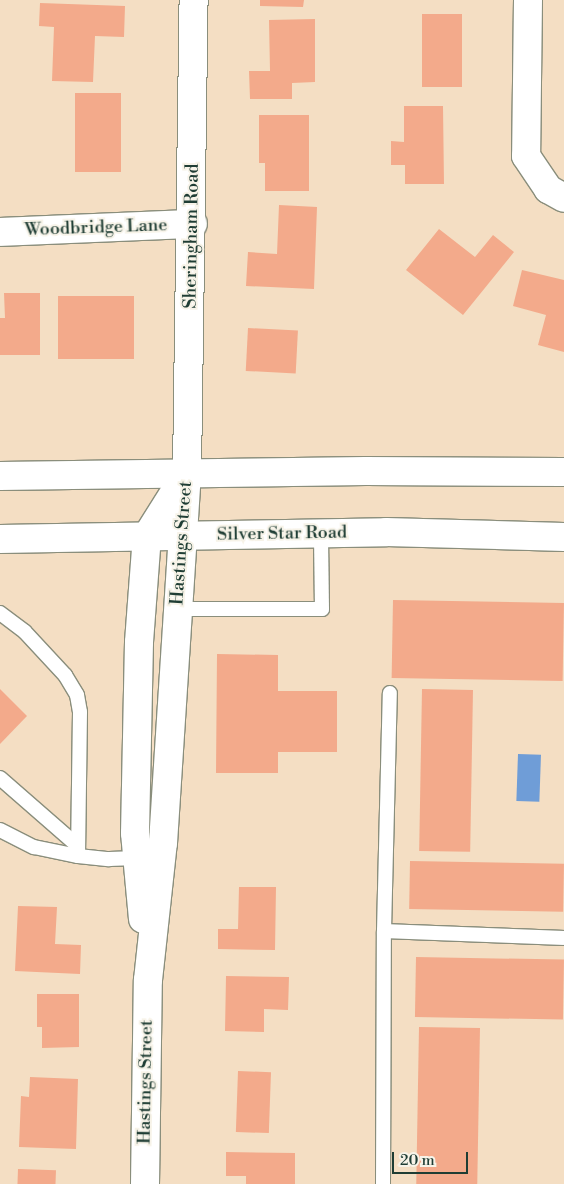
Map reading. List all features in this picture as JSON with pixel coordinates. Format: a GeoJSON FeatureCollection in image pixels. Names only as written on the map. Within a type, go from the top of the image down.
{"type":"FeatureCollection","features":[{"type":"Feature","properties":{"kind":"street","name":"Sheringham Road"},"geometry":{"type":"LineString","coordinates":[[187,472],[193,224],[194,0]]}},
{"type":"Feature","properties":{"kind":"street"},"geometry":{"type":"LineString","coordinates":[[528,0],[526,156],[548,189],[564,198]]}},
{"type":"Feature","properties":{"kind":"street","name":"Woodbridge Lane"},"geometry":{"type":"LineString","coordinates":[[0,232],[193,224]]}},
{"type":"Feature","properties":{"kind":"street"},"geometry":{"type":"LineString","coordinates":[[0,476],[187,472],[564,472]]}},
{"type":"Feature","properties":{"kind":"street","name":"Hastings Street"},"geometry":{"type":"LineString","coordinates":[[145,1184],[148,980],[163,843],[178,609],[185,535],[187,472]]}},
{"type":"Feature","properties":{"kind":"street","name":"Hastings Street"},"geometry":{"type":"LineString","coordinates":[[148,980],[137,858],[139,642],[147,536],[187,472]]}},
{"type":"Feature","properties":{"kind":"street","name":"Silver Star Road"},"geometry":{"type":"LineString","coordinates":[[0,539],[321,533],[564,537]]}},
{"type":"Feature","properties":{"kind":"lane"},"geometry":{"type":"LineString","coordinates":[[178,609],[322,609],[321,533]]}},
{"type":"Feature","properties":{"kind":"lane"},"geometry":{"type":"LineString","coordinates":[[0,613],[25,632],[65,675],[77,695],[80,712],[78,851]]}},
{"type":"Feature","properties":{"kind":"lane"},"geometry":{"type":"LineString","coordinates":[[383,1184],[384,931],[390,693]]}},
{"type":"Feature","properties":{"kind":"lane"},"geometry":{"type":"LineString","coordinates":[[0,777],[78,851]]}},
{"type":"Feature","properties":{"kind":"lane"},"geometry":{"type":"LineString","coordinates":[[0,830],[34,847],[78,851],[109,859],[137,858]]}},
{"type":"Feature","properties":{"kind":"lane"},"geometry":{"type":"LineString","coordinates":[[384,931],[564,938]]}},
{"type":"Feature","properties":{"kind":"water"},"geometry":{"type":"Polygon","coordinates":[[[518,754],[541,755],[539,802],[516,801],[518,754]]]}},
{"type":"Feature","properties":{"kind":"building"},"geometry":{"type":"Polygon","coordinates":[[[260,0],[304,0],[303,7],[260,6],[260,0]]]}},
{"type":"Feature","properties":{"kind":"building"},"geometry":{"type":"Polygon","coordinates":[[[40,3],[125,6],[124,37],[95,36],[93,82],[52,81],[54,27],[39,26],[40,3]]]}},
{"type":"Feature","properties":{"kind":"building"},"geometry":{"type":"Polygon","coordinates":[[[422,14],[462,14],[462,87],[422,87],[422,14]]]}},
{"type":"Feature","properties":{"kind":"building"},"geometry":{"type":"Polygon","coordinates":[[[315,19],[315,82],[292,83],[292,99],[250,99],[249,71],[270,71],[269,20],[315,19]]]}},
{"type":"Feature","properties":{"kind":"building"},"geometry":{"type":"Polygon","coordinates":[[[75,93],[121,93],[121,172],[75,172],[75,93]]]}},
{"type":"Feature","properties":{"kind":"building"},"geometry":{"type":"Polygon","coordinates":[[[404,106],[443,106],[444,184],[405,184],[405,165],[391,165],[391,141],[404,142],[404,106]]]}},
{"type":"Feature","properties":{"kind":"building"},"geometry":{"type":"Polygon","coordinates":[[[259,115],[309,115],[309,191],[265,191],[265,163],[259,163],[259,115]]]}},
{"type":"Feature","properties":{"kind":"building"},"geometry":{"type":"Polygon","coordinates":[[[279,205],[317,207],[314,289],[246,286],[248,252],[277,254],[279,205]]]}},
{"type":"Feature","properties":{"kind":"building"},"geometry":{"type":"Polygon","coordinates":[[[439,229],[475,257],[493,235],[514,252],[463,315],[406,270],[439,229]]]}},
{"type":"Feature","properties":{"kind":"building"},"geometry":{"type":"Polygon","coordinates":[[[522,270],[564,280],[564,352],[538,345],[546,315],[513,306],[522,270]]]}},
{"type":"Feature","properties":{"kind":"building"},"geometry":{"type":"Polygon","coordinates":[[[4,293],[40,293],[40,355],[0,355],[0,318],[5,318],[4,293]]]}},
{"type":"Feature","properties":{"kind":"building"},"geometry":{"type":"Polygon","coordinates":[[[58,296],[134,296],[134,359],[58,359],[58,296]]]}},
{"type":"Feature","properties":{"kind":"building"},"geometry":{"type":"Polygon","coordinates":[[[248,328],[298,331],[296,374],[246,371],[248,328]]]}},
{"type":"Feature","properties":{"kind":"building"},"geometry":{"type":"Polygon","coordinates":[[[393,600],[564,603],[563,681],[392,678],[393,600]]]}},
{"type":"Feature","properties":{"kind":"building"},"geometry":{"type":"Polygon","coordinates":[[[217,654],[278,655],[278,691],[337,691],[337,752],[278,752],[278,773],[216,773],[217,654]]]}},
{"type":"Feature","properties":{"kind":"building"},"geometry":{"type":"Polygon","coordinates":[[[0,689],[27,716],[0,744],[0,689]]]}},
{"type":"Feature","properties":{"kind":"building"},"geometry":{"type":"Polygon","coordinates":[[[422,689],[473,690],[470,852],[419,851],[422,689]]]}},
{"type":"Feature","properties":{"kind":"building"},"geometry":{"type":"Polygon","coordinates":[[[410,861],[564,864],[563,912],[409,909],[410,861]]]}},
{"type":"Feature","properties":{"kind":"building"},"geometry":{"type":"Polygon","coordinates":[[[239,887],[276,887],[275,950],[218,949],[218,929],[238,929],[239,887]]]}},
{"type":"Feature","properties":{"kind":"building"},"geometry":{"type":"Polygon","coordinates":[[[18,906],[57,907],[55,944],[81,945],[80,974],[15,971],[18,906]]]}},
{"type":"Feature","properties":{"kind":"building"},"geometry":{"type":"Polygon","coordinates":[[[416,957],[564,960],[563,1020],[415,1017],[416,957]]]}},
{"type":"Feature","properties":{"kind":"building"},"geometry":{"type":"Polygon","coordinates":[[[226,976],[289,977],[288,1010],[264,1009],[264,1032],[225,1031],[226,976]]]}},
{"type":"Feature","properties":{"kind":"building"},"geometry":{"type":"Polygon","coordinates":[[[37,994],[79,994],[79,1047],[42,1048],[42,1027],[37,1027],[37,994]]]}},
{"type":"Feature","properties":{"kind":"building"},"geometry":{"type":"Polygon","coordinates":[[[419,1027],[480,1028],[477,1184],[416,1184],[419,1027]]]}},
{"type":"Feature","properties":{"kind":"building"},"geometry":{"type":"Polygon","coordinates":[[[238,1071],[271,1072],[269,1133],[236,1132],[238,1071]]]}},
{"type":"Feature","properties":{"kind":"building"},"geometry":{"type":"Polygon","coordinates":[[[30,1077],[78,1079],[76,1149],[19,1147],[21,1096],[29,1097],[30,1077]]]}},
{"type":"Feature","properties":{"kind":"building"},"geometry":{"type":"Polygon","coordinates":[[[226,1152],[295,1153],[295,1184],[246,1184],[246,1176],[226,1176],[226,1152]]]}},
{"type":"Feature","properties":{"kind":"building"},"geometry":{"type":"Polygon","coordinates":[[[18,1169],[56,1170],[55,1184],[17,1184],[18,1169]]]}}]}
